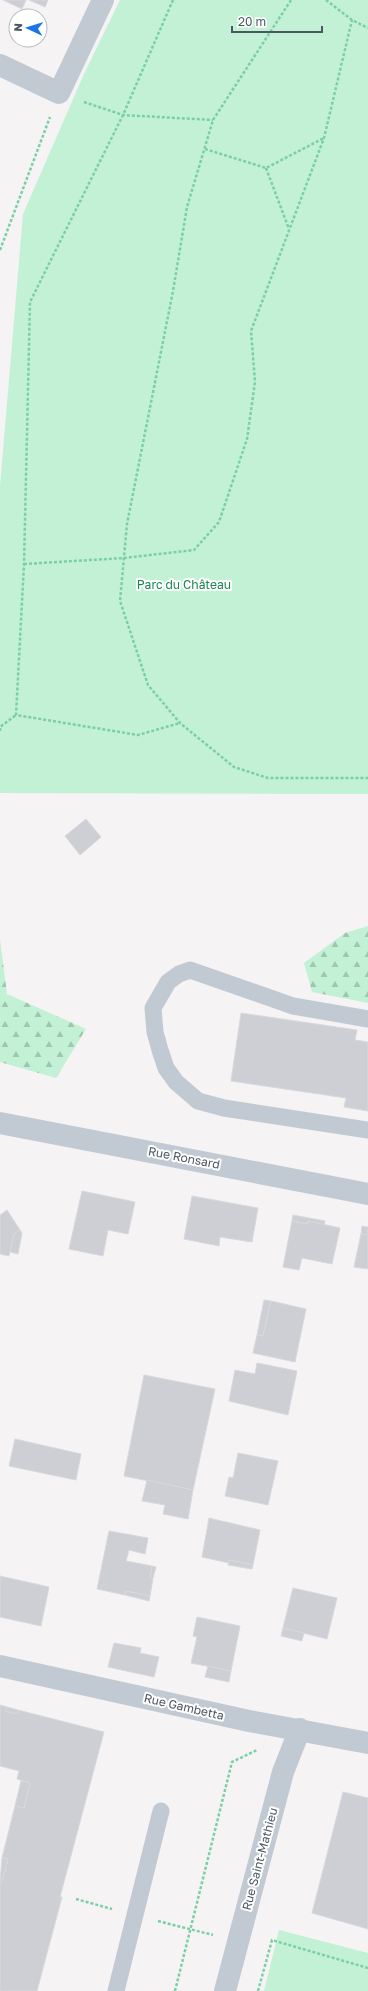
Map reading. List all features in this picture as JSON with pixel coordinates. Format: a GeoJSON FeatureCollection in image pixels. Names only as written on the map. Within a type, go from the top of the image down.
{"type":"FeatureCollection","features":[{"type":"Feature","properties":{"kind":"street"},"geometry":{"type":"LineString","coordinates":[[0,65],[59,93],[103,0]]}},
{"type":"Feature","properties":{"kind":"street","name":"Rue Ronsard"},"geometry":{"type":"LineString","coordinates":[[0,1123],[368,1194]]}},
{"type":"Feature","properties":{"kind":"street","name":"Rue Gambetta"},"geometry":{"type":"LineString","coordinates":[[0,1666],[249,1721],[300,1729],[368,1743]]}},
{"type":"Feature","properties":{"kind":"street","name":"Rue Saint-Mathieu"},"geometry":{"type":"LineString","coordinates":[[225,1991],[283,1772],[300,1729]]}},
{"type":"Feature","properties":{"kind":"lane"},"geometry":{"type":"LineString","coordinates":[[368,1020],[293,1006],[190,970],[179,974],[168,982],[153,1008],[155,1032],[166,1068],[176,1082],[198,1101],[224,1108],[368,1130]]}},
{"type":"Feature","properties":{"kind":"lane"},"geometry":{"type":"LineString","coordinates":[[116,1991],[161,1811]]}},
{"type":"Feature","properties":{"kind":"path"},"geometry":{"type":"LineString","coordinates":[[16,715],[24,564],[30,302],[123,115],[173,0]]}},
{"type":"Feature","properties":{"kind":"path"},"geometry":{"type":"LineString","coordinates":[[291,0],[213,120],[187,207],[173,291],[127,524],[120,601],[148,685],[180,723],[234,767],[268,778],[368,778]]}},
{"type":"Feature","properties":{"kind":"path"},"geometry":{"type":"LineString","coordinates":[[326,0],[352,20],[368,28]]}},
{"type":"Feature","properties":{"kind":"path"},"geometry":{"type":"LineString","coordinates":[[24,564],[124,558],[194,550],[219,522],[247,439],[255,382],[251,332],[324,138],[352,20]]}},
{"type":"Feature","properties":{"kind":"path"},"geometry":{"type":"LineString","coordinates":[[0,250],[59,93],[123,115],[213,120]]}},
{"type":"Feature","properties":{"kind":"path"},"geometry":{"type":"LineString","coordinates":[[205,148],[266,168],[324,138]]}},
{"type":"Feature","properties":{"kind":"path"},"geometry":{"type":"LineString","coordinates":[[266,168],[290,229]]}},
{"type":"Feature","properties":{"kind":"path"},"geometry":{"type":"LineString","coordinates":[[0,731],[0,727],[16,715],[138,735],[180,723]]}},
{"type":"Feature","properties":{"kind":"path"},"geometry":{"type":"LineString","coordinates":[[175,1991],[232,1762],[259,1749]]}},
{"type":"Feature","properties":{"kind":"path"},"geometry":{"type":"LineString","coordinates":[[76,1899],[269,1950]]}},
{"type":"Feature","properties":{"kind":"path"},"geometry":{"type":"LineString","coordinates":[[258,1991],[272,1940],[368,1968]]}},
{"type":"Feature","properties":{"kind":"green space","name":"Parc du Château"},"geometry":{"type":"Polygon","coordinates":[[[120,0],[368,0],[368,794],[0,793],[0,486],[23,214],[84,74],[120,0]]]}},
{"type":"Feature","properties":{"kind":"green space"},"geometry":{"type":"Polygon","coordinates":[[[368,926],[368,1003],[312,992],[304,963],[345,933],[368,926]]]}},
{"type":"Feature","properties":{"kind":"green space"},"geometry":{"type":"Polygon","coordinates":[[[0,939],[7,994],[86,1029],[56,1078],[0,1062],[0,939]]]}},
{"type":"Feature","properties":{"kind":"green space"},"geometry":{"type":"Polygon","coordinates":[[[279,1930],[368,1953],[368,1991],[264,1991],[279,1930]]]}},
{"type":"Feature","properties":{"kind":"building"},"geometry":{"type":"Polygon","coordinates":[[[3,0],[26,0],[22,8],[3,0]]]}},
{"type":"Feature","properties":{"kind":"building"},"geometry":{"type":"Polygon","coordinates":[[[29,0],[48,0],[45,7],[29,0]]]}},
{"type":"Feature","properties":{"kind":"building"},"geometry":{"type":"Polygon","coordinates":[[[86,819],[101,837],[80,855],[65,836],[86,819]]]}},
{"type":"Feature","properties":{"kind":"building"},"geometry":{"type":"Polygon","coordinates":[[[241,1013],[357,1030],[355,1040],[368,1042],[368,1111],[344,1107],[346,1098],[231,1081],[241,1013]]]}},
{"type":"Feature","properties":{"kind":"building"},"geometry":{"type":"Polygon","coordinates":[[[82,1191],[135,1202],[128,1234],[108,1230],[103,1256],[69,1249],[82,1191]]]}},
{"type":"Feature","properties":{"kind":"building"},"geometry":{"type":"Polygon","coordinates":[[[192,1196],[258,1208],[252,1242],[220,1237],[219,1246],[184,1239],[192,1196]]]}},
{"type":"Feature","properties":{"kind":"building"},"geometry":{"type":"Polygon","coordinates":[[[7,1210],[20,1230],[14,1234],[9,1256],[0,1254],[0,1215],[7,1210]]]}},
{"type":"Feature","properties":{"kind":"building"},"geometry":{"type":"Polygon","coordinates":[[[293,1215],[325,1221],[324,1225],[308,1221],[308,1224],[292,1221],[293,1215]]]}},
{"type":"Feature","properties":{"kind":"building"},"geometry":{"type":"Polygon","coordinates":[[[292,1221],[308,1224],[308,1221],[340,1228],[332,1264],[302,1258],[299,1270],[283,1267],[292,1221]]]}},
{"type":"Feature","properties":{"kind":"building"},"geometry":{"type":"Polygon","coordinates":[[[362,1226],[368,1227],[368,1235],[361,1234],[362,1226]]]}},
{"type":"Feature","properties":{"kind":"building"},"geometry":{"type":"Polygon","coordinates":[[[20,1230],[22,1233],[18,1254],[10,1252],[14,1234],[20,1230]]]}},
{"type":"Feature","properties":{"kind":"building"},"geometry":{"type":"Polygon","coordinates":[[[361,1234],[368,1235],[368,1269],[354,1267],[361,1234]]]}},
{"type":"Feature","properties":{"kind":"building"},"geometry":{"type":"Polygon","coordinates":[[[264,1300],[271,1301],[263,1336],[257,1335],[264,1300]]]}},
{"type":"Feature","properties":{"kind":"building"},"geometry":{"type":"Polygon","coordinates":[[[271,1301],[306,1309],[295,1362],[253,1353],[257,1335],[263,1336],[271,1301]]]}},
{"type":"Feature","properties":{"kind":"building"},"geometry":{"type":"Polygon","coordinates":[[[257,1363],[297,1371],[288,1415],[229,1401],[235,1370],[255,1374],[257,1363]]]}},
{"type":"Feature","properties":{"kind":"building"},"geometry":{"type":"Polygon","coordinates":[[[144,1375],[215,1389],[193,1490],[124,1476],[144,1375]]]}},
{"type":"Feature","properties":{"kind":"building"},"geometry":{"type":"Polygon","coordinates":[[[15,1439],[81,1454],[76,1480],[9,1466],[15,1439]]]}},
{"type":"Feature","properties":{"kind":"building"},"geometry":{"type":"Polygon","coordinates":[[[238,1453],[278,1461],[268,1505],[225,1496],[229,1477],[233,1478],[238,1453]]]}},
{"type":"Feature","properties":{"kind":"building"},"geometry":{"type":"Polygon","coordinates":[[[147,1480],[193,1490],[188,1519],[163,1514],[165,1505],[142,1501],[147,1480]]]}},
{"type":"Feature","properties":{"kind":"building"},"geometry":{"type":"Polygon","coordinates":[[[209,1518],[260,1530],[253,1565],[229,1560],[229,1563],[202,1557],[209,1518]]]}},
{"type":"Feature","properties":{"kind":"building"},"geometry":{"type":"Polygon","coordinates":[[[109,1531],[148,1538],[145,1554],[129,1550],[126,1561],[152,1566],[150,1578],[153,1578],[150,1596],[126,1591],[125,1595],[97,1589],[109,1531]]]}},
{"type":"Feature","properties":{"kind":"building"},"geometry":{"type":"Polygon","coordinates":[[[229,1560],[253,1565],[252,1569],[228,1565],[229,1560]]]}},
{"type":"Feature","properties":{"kind":"building"},"geometry":{"type":"Polygon","coordinates":[[[152,1566],[156,1567],[153,1578],[150,1578],[152,1566]]]}},
{"type":"Feature","properties":{"kind":"building"},"geometry":{"type":"Polygon","coordinates":[[[0,1576],[49,1587],[41,1626],[0,1617],[0,1576]]]}},
{"type":"Feature","properties":{"kind":"building"},"geometry":{"type":"Polygon","coordinates":[[[293,1588],[337,1598],[327,1639],[283,1628],[293,1588]]]}},
{"type":"Feature","properties":{"kind":"building"},"geometry":{"type":"Polygon","coordinates":[[[126,1591],[150,1596],[149,1601],[125,1595],[126,1591]]]}},
{"type":"Feature","properties":{"kind":"building"},"geometry":{"type":"Polygon","coordinates":[[[197,1617],[240,1626],[231,1671],[191,1663],[197,1637],[193,1636],[197,1617]]]}},
{"type":"Feature","properties":{"kind":"building"},"geometry":{"type":"Polygon","coordinates":[[[283,1628],[304,1633],[302,1641],[281,1636],[283,1628]]]}},
{"type":"Feature","properties":{"kind":"building"},"geometry":{"type":"Polygon","coordinates":[[[114,1643],[141,1648],[140,1653],[159,1657],[154,1677],[108,1667],[114,1643]]]}},
{"type":"Feature","properties":{"kind":"building"},"geometry":{"type":"Polygon","coordinates":[[[208,1666],[231,1671],[229,1682],[205,1677],[208,1666]]]}},
{"type":"Feature","properties":{"kind":"building"},"geometry":{"type":"Polygon","coordinates":[[[0,1705],[7,1707],[5,1711],[18,1714],[18,1710],[104,1732],[60,1897],[62,1897],[37,1991],[0,1991],[0,1882],[2,1882],[8,1859],[2,1858],[15,1806],[24,1808],[30,1783],[17,1779],[19,1771],[0,1766],[0,1705]]]}},
{"type":"Feature","properties":{"kind":"building"},"geometry":{"type":"Polygon","coordinates":[[[7,1707],[18,1710],[18,1714],[5,1711],[7,1707]]]}},
{"type":"Feature","properties":{"kind":"building"},"geometry":{"type":"Polygon","coordinates":[[[21,1781],[30,1783],[24,1808],[15,1806],[21,1781]]]}},
{"type":"Feature","properties":{"kind":"building"},"geometry":{"type":"Polygon","coordinates":[[[343,1792],[368,1798],[368,1929],[312,1913],[343,1792]]]}},
{"type":"Feature","properties":{"kind":"building"},"geometry":{"type":"Polygon","coordinates":[[[2,1858],[8,1859],[2,1882],[0,1882],[2,1858]]]}}]}
